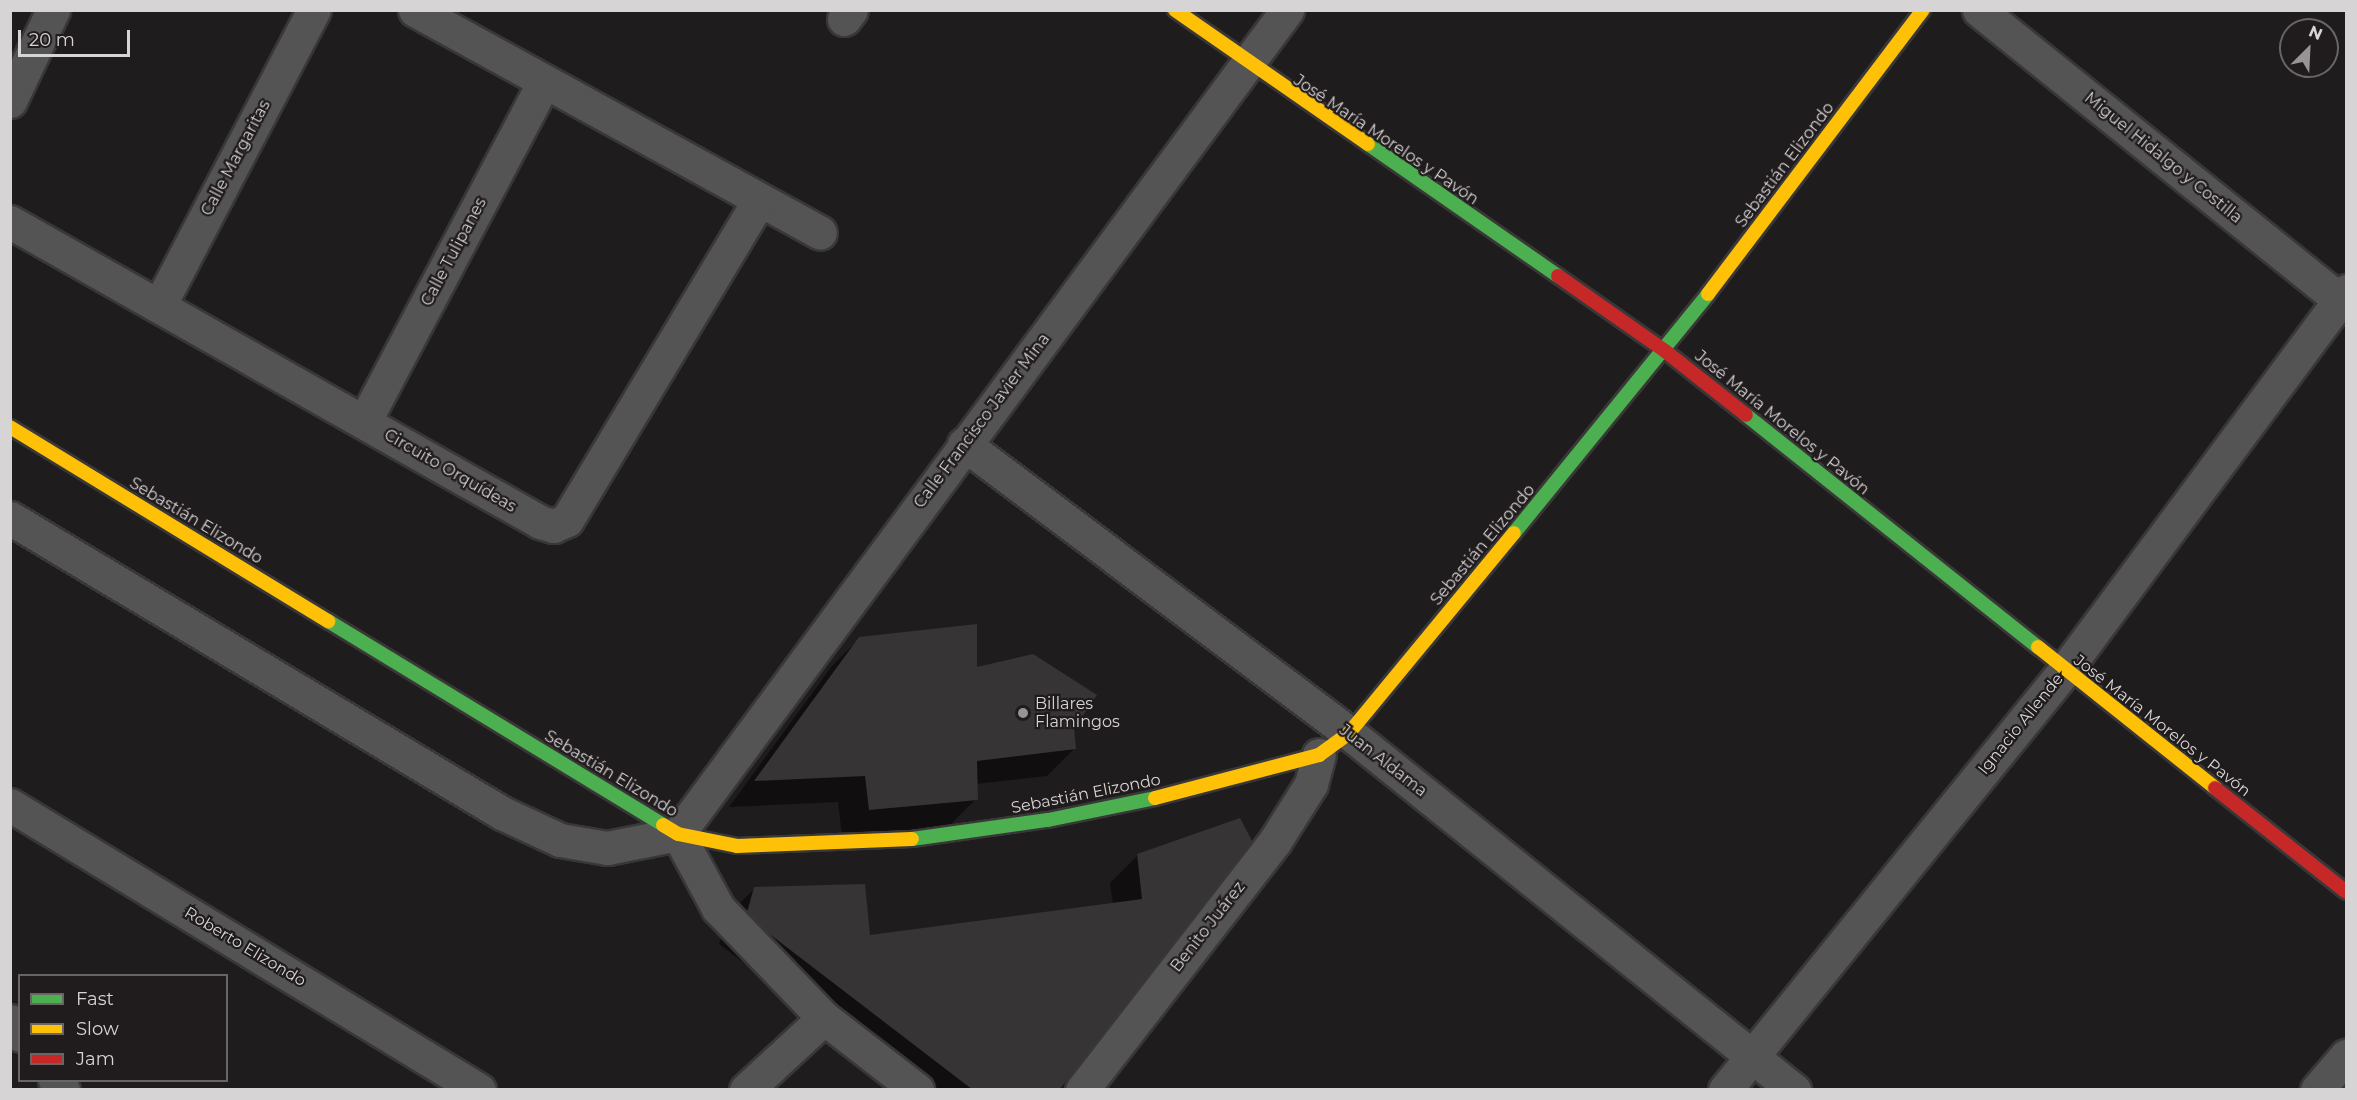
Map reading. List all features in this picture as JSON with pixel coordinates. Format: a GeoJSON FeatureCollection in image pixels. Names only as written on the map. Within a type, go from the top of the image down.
{"type":"FeatureCollection","features":[{"type":"Feature","properties":{"kind":"street"},"geometry":{"type":"LineString","coordinates":[[10,101],[53,10]]}},
{"type":"Feature","properties":{"kind":"street","name":"Calle Margaritas"},"geometry":{"type":"LineString","coordinates":[[159,306],[314,10]]}},
{"type":"Feature","properties":{"kind":"street"},"geometry":{"type":"LineString","coordinates":[[415,10],[820,233]]}},
{"type":"Feature","properties":{"kind":"street","name":"José María Morelos y Pavón"},"geometry":{"type":"LineString","coordinates":[[1174,10],[1248,65],[1665,351],[2346,892]]}},
{"type":"Feature","properties":{"kind":"street","name":"Calle Francisco Javier Mina"},"geometry":{"type":"LineString","coordinates":[[678,834],[964,444],[1287,10]]}},
{"type":"Feature","properties":{"kind":"street","name":"Sebastián Elizondo"},"geometry":{"type":"LineString","coordinates":[[10,428],[678,834],[737,846],[926,839],[1092,811],[1319,755],[1349,733],[1665,351],[1923,10]]}},
{"type":"Feature","properties":{"kind":"street","name":"Miguel Hidalgo y Costilla"},"geometry":{"type":"LineString","coordinates":[[1979,10],[2344,298]]}},
{"type":"Feature","properties":{"kind":"street","name":"Calle Tulipanes"},"geometry":{"type":"LineString","coordinates":[[364,422],[544,82]]}},
{"type":"Feature","properties":{"kind":"street","name":"Circuito Orquídeas"},"geometry":{"type":"LineString","coordinates":[[10,222],[540,522],[561,524],[567,520],[759,200]]}},
{"type":"Feature","properties":{"kind":"street","name":"Ignacio Allende"},"geometry":{"type":"LineString","coordinates":[[1725,1089],[2065,670],[2344,298]]}},
{"type":"Feature","properties":{"kind":"street","name":"Juan Aldama"},"geometry":{"type":"LineString","coordinates":[[964,444],[1349,733],[1794,1089]]}},
{"type":"Feature","properties":{"kind":"street"},"geometry":{"type":"LineString","coordinates":[[10,518],[502,813],[560,840],[607,848],[678,834],[718,908],[824,1018],[917,1089]]}},
{"type":"Feature","properties":{"kind":"street","name":"Benito Juárez"},"geometry":{"type":"LineString","coordinates":[[1082,1089],[1275,841],[1311,784],[1319,755]]}},
{"type":"Feature","properties":{"kind":"street","name":"Roberto Elizondo"},"geometry":{"type":"LineString","coordinates":[[10,805],[479,1089]]}},
{"type":"Feature","properties":{"kind":"street"},"geometry":{"type":"LineString","coordinates":[[746,1089],[824,1018]]}},
{"type":"Feature","properties":{"kind":"street"},"geometry":{"type":"LineString","coordinates":[[2317,1089],[2346,1056]]}},
{"type":"Feature","properties":{"kind":"building"},"geometry":{"type":"Polygon","coordinates":[[[977,624],[977,667],[1033,654],[1097,695],[1074,728],[1076,749],[977,761],[978,800],[869,810],[865,776],[754,781],[859,637],[977,624]]]}},
{"type":"Feature","properties":{"kind":"building"},"geometry":{"type":"Polygon","coordinates":[[[1240,818],[1252,841],[1059,1090],[973,1090],[746,916],[754,887],[865,884],[870,935],[1142,899],[1137,854],[1240,818]]]}},
{"type":"Feature","properties":{"kind":"traffic: fast"},"geometry":{"type":"LineString","coordinates":[[1368,144],[1558,276]]}},
{"type":"Feature","properties":{"kind":"traffic: fast"},"geometry":{"type":"LineString","coordinates":[[1514,533],[1708,294]]}},
{"type":"Feature","properties":{"kind":"traffic: fast"},"geometry":{"type":"LineString","coordinates":[[1746,415],[2038,647]]}},
{"type":"Feature","properties":{"kind":"traffic: fast"},"geometry":{"type":"LineString","coordinates":[[328,621],[663,825]]}},
{"type":"Feature","properties":{"kind":"traffic: fast"},"geometry":{"type":"LineString","coordinates":[[912,839],[1048,820],[1155,798]]}},
{"type":"Feature","properties":{"kind":"traffic: slow"},"geometry":{"type":"LineString","coordinates":[[1175,10],[1368,144]]}},
{"type":"Feature","properties":{"kind":"traffic: slow"},"geometry":{"type":"LineString","coordinates":[[1708,294],[1923,10]]}},
{"type":"Feature","properties":{"kind":"traffic: slow"},"geometry":{"type":"LineString","coordinates":[[10,427],[328,621]]}},
{"type":"Feature","properties":{"kind":"traffic: slow"},"geometry":{"type":"LineString","coordinates":[[1155,798],[1319,755],[1349,733],[1514,533]]}},
{"type":"Feature","properties":{"kind":"traffic: slow"},"geometry":{"type":"LineString","coordinates":[[2038,647],[2215,788]]}},
{"type":"Feature","properties":{"kind":"traffic: slow"},"geometry":{"type":"LineString","coordinates":[[663,825],[678,834],[737,846],[912,839]]}},
{"type":"Feature","properties":{"kind":"traffic: jam"},"geometry":{"type":"LineString","coordinates":[[1558,276],[1665,351],[1746,415]]}},
{"type":"Feature","properties":{"kind":"traffic: jam"},"geometry":{"type":"LineString","coordinates":[[2215,788],[2346,892]]}},
{"type":"Feature","properties":{"kind":"place","name":"Billares Flamingos"},"geometry":{"type":"Point","coordinates":[1023,713]}}]}
